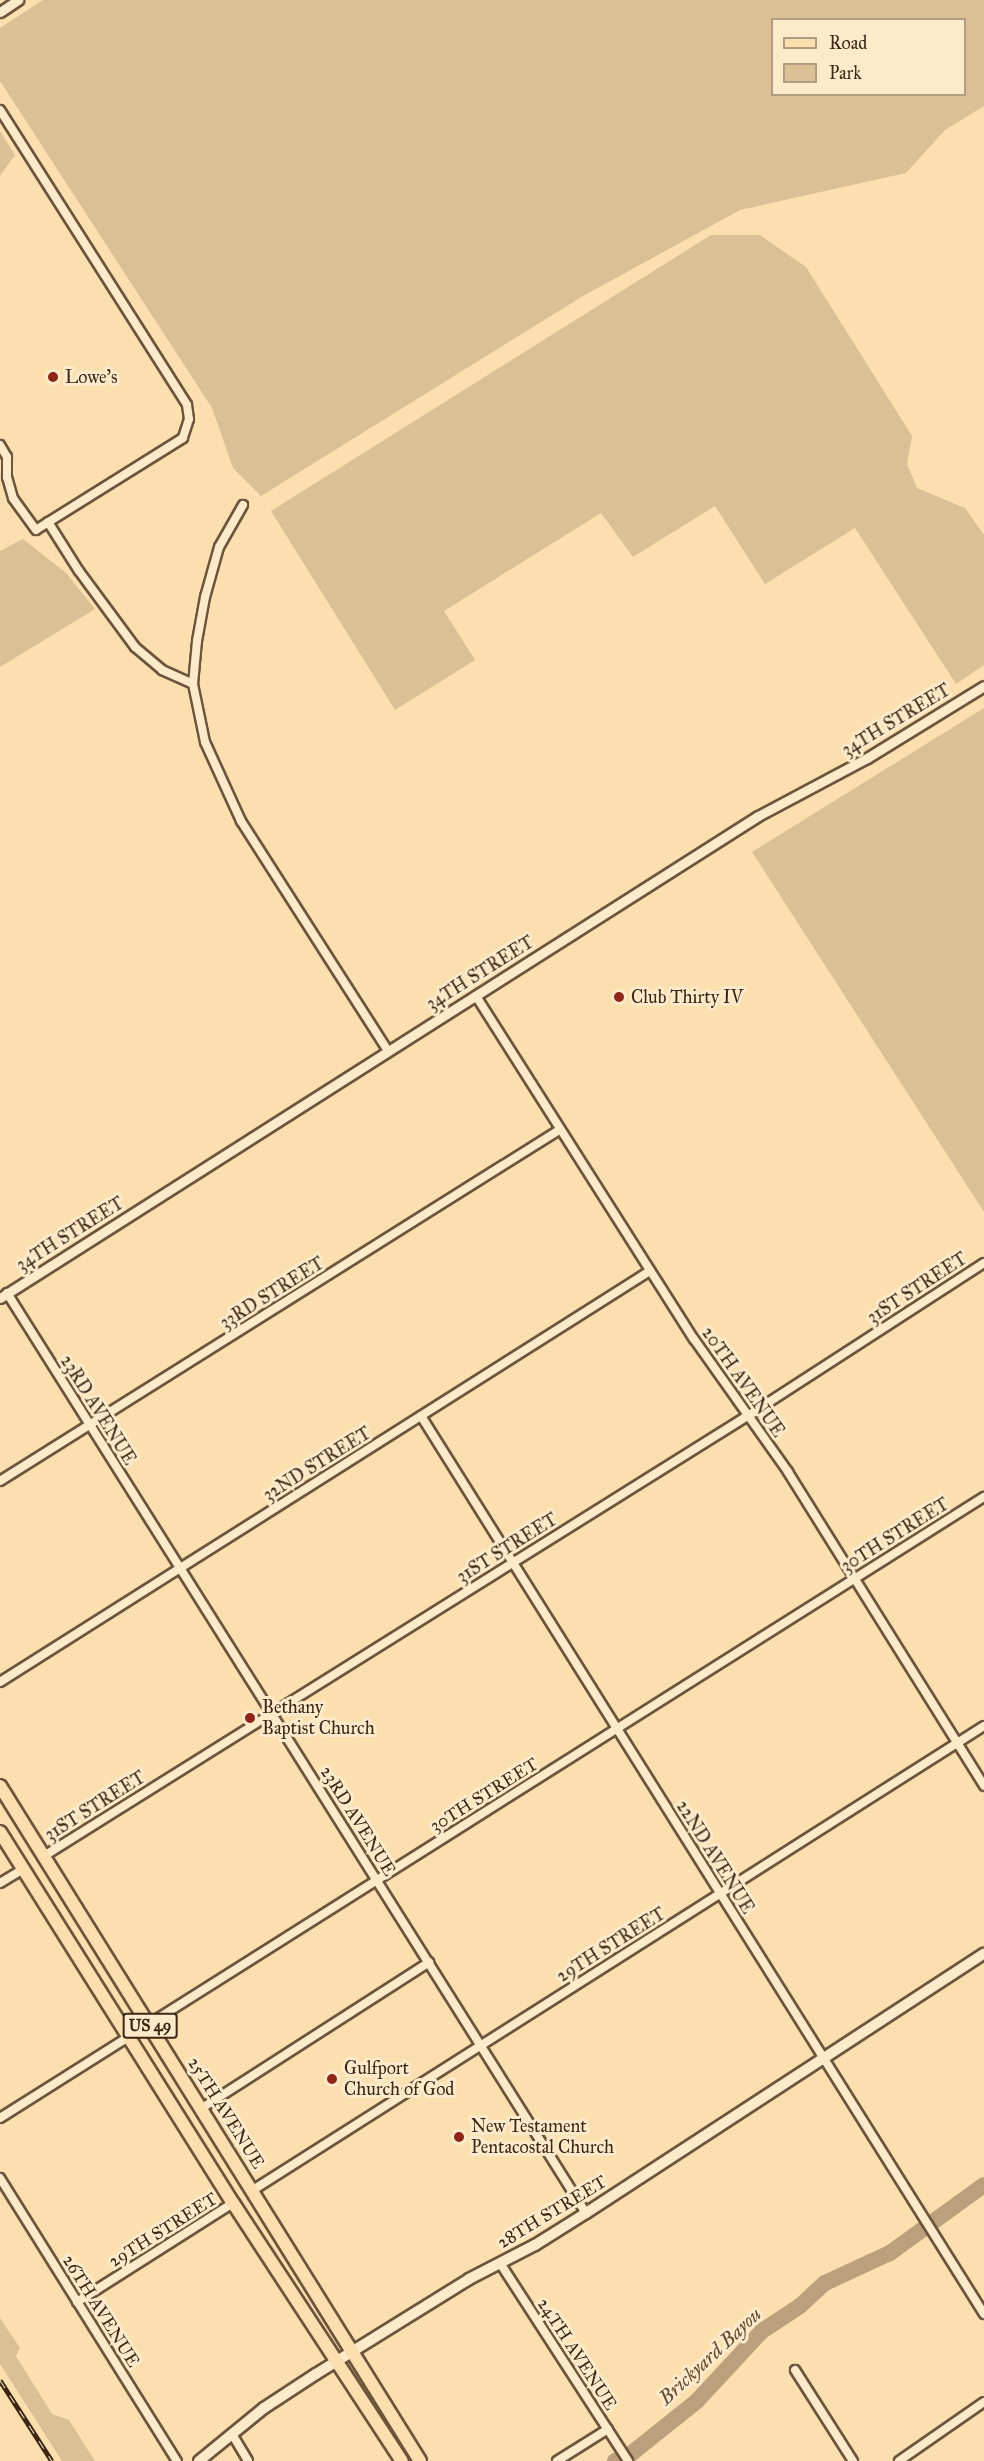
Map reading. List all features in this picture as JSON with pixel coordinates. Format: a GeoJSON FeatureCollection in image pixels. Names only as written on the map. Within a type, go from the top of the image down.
{"type":"FeatureCollection","features":[{"type":"Feature","properties":{"kind":"main road","name":"25TH AVENUE"},"geometry":{"type":"LineString","coordinates":[[0,1786],[420,2461]]}},
{"type":"Feature","properties":{"kind":"main road","name":"US 49"},"geometry":{"type":"LineString","coordinates":[[0,1832],[233,2203],[402,2461]]}},
{"type":"Feature","properties":{"kind":"main road","name":"28TH STREET"},"geometry":{"type":"LineString","coordinates":[[199,2461],[264,2408],[469,2279],[586,2212],[984,1954]]}},
{"type":"Feature","properties":{"kind":"street"},"geometry":{"type":"LineString","coordinates":[[0,12],[18,0]]}},
{"type":"Feature","properties":{"kind":"street"},"geometry":{"type":"LineString","coordinates":[[0,110],[187,405],[189,419],[183,438],[36,530],[13,498],[7,477],[8,457],[0,445]]}},
{"type":"Feature","properties":{"kind":"street"},"geometry":{"type":"LineString","coordinates":[[243,505],[219,547],[205,597],[193,684],[205,742],[241,821],[388,1051]]}},
{"type":"Feature","properties":{"kind":"street"},"geometry":{"type":"LineString","coordinates":[[48,522],[79,571],[135,647],[162,670],[193,684]]}},
{"type":"Feature","properties":{"kind":"street","name":"34TH STREET"},"geometry":{"type":"LineString","coordinates":[[3,1296],[758,816],[867,758],[984,686]]}},
{"type":"Feature","properties":{"kind":"street","name":"20TH AVENUE"},"geometry":{"type":"LineString","coordinates":[[476,996],[559,1130],[694,1339],[788,1472],[984,1786]]}},
{"type":"Feature","properties":{"kind":"street","name":"33RD STREET"},"geometry":{"type":"LineString","coordinates":[[0,1481],[559,1130]]}},
{"type":"Feature","properties":{"kind":"street","name":"31ST STREET"},"geometry":{"type":"LineString","coordinates":[[44,1856],[749,1415],[984,1263]]}},
{"type":"Feature","properties":{"kind":"street","name":"32ND STREET"},"geometry":{"type":"LineString","coordinates":[[0,1683],[650,1271]]}},
{"type":"Feature","properties":{"kind":"street","name":"23RD AVENUE"},"geometry":{"type":"LineString","coordinates":[[3,1296],[90,1425],[586,2212]]}},
{"type":"Feature","properties":{"kind":"street","name":"22ND AVENUE"},"geometry":{"type":"LineString","coordinates":[[421,1416],[984,2314]]}},
{"type":"Feature","properties":{"kind":"street","name":"30TH STREET"},"geometry":{"type":"LineString","coordinates":[[0,2118],[984,1497]]}},
{"type":"Feature","properties":{"kind":"street","name":"29TH STREET"},"geometry":{"type":"LineString","coordinates":[[253,2190],[984,1726]]}},
{"type":"Feature","properties":{"kind":"street"},"geometry":{"type":"LineString","coordinates":[[0,1883],[23,1869]]}},
{"type":"Feature","properties":{"kind":"street"},"geometry":{"type":"LineString","coordinates":[[202,2108],[429,1962]]}},
{"type":"Feature","properties":{"kind":"street","name":"26TH AVENUE"},"geometry":{"type":"LineString","coordinates":[[0,2178],[177,2461]]}},
{"type":"Feature","properties":{"kind":"street","name":"29TH STREET"},"geometry":{"type":"LineString","coordinates":[[78,2302],[233,2203]]}},
{"type":"Feature","properties":{"kind":"street","name":"24TH AVENUE"},"geometry":{"type":"LineString","coordinates":[[500,2263],[628,2461]]}},
{"type":"Feature","properties":{"kind":"street"},"geometry":{"type":"LineString","coordinates":[[795,2370],[853,2461]]}},
{"type":"Feature","properties":{"kind":"street"},"geometry":{"type":"LineString","coordinates":[[899,2461],[984,2402]]}},
{"type":"Feature","properties":{"kind":"street"},"geometry":{"type":"LineString","coordinates":[[557,2461],[608,2429]]}},
{"type":"Feature","properties":{"kind":"street"},"geometry":{"type":"LineString","coordinates":[[232,2434],[248,2461]]}},
{"type":"Feature","properties":{"kind":"green space"},"geometry":{"type":"Polygon","coordinates":[[[43,0],[984,0],[984,106],[945,130],[906,173],[740,210],[583,296],[261,496],[233,468],[212,408],[0,81],[0,28],[43,0]]]}},
{"type":"Feature","properties":{"kind":"green space"},"geometry":{"type":"Polygon","coordinates":[[[0,131],[15,155],[0,176],[0,131]]]}},
{"type":"Feature","properties":{"kind":"green space"},"geometry":{"type":"Polygon","coordinates":[[[711,235],[760,235],[806,267],[912,436],[907,464],[917,488],[965,508],[984,535],[984,665],[956,684],[855,528],[765,584],[715,506],[633,557],[601,513],[444,611],[475,660],[395,710],[271,511],[711,235]]]}},
{"type":"Feature","properties":{"kind":"green space"},"geometry":{"type":"Polygon","coordinates":[[[23,539],[66,573],[95,609],[0,667],[0,551],[23,539]]]}},
{"type":"Feature","properties":{"kind":"green space"},"geometry":{"type":"Polygon","coordinates":[[[984,708],[984,1212],[752,852],[984,708]]]}},
{"type":"Feature","properties":{"kind":"green space"},"geometry":{"type":"Polygon","coordinates":[[[0,2318],[20,2348],[16,2356],[52,2414],[69,2420],[95,2461],[62,2461],[0,2364],[0,2318]]]}},
{"type":"Feature","properties":{"kind":"waterway","name":"Brickyard Bayou"},"geometry":{"type":"LineString","coordinates":[[615,2461],[632,2453],[696,2402],[762,2331],[800,2306],[825,2283],[890,2253],[984,2185]]}},
{"type":"Feature","properties":{"kind":"railway"},"geometry":{"type":"LineString","coordinates":[[0,2380],[52,2461]]}},
{"type":"Feature","properties":{"kind":"place","name":"Lowe's"},"geometry":{"type":"Point","coordinates":[53,377]}},
{"type":"Feature","properties":{"kind":"place","name":"Club Thirty IV"},"geometry":{"type":"Point","coordinates":[619,997]}},
{"type":"Feature","properties":{"kind":"place","name":"Bethany Baptist Church"},"geometry":{"type":"Point","coordinates":[250,1718]}},
{"type":"Feature","properties":{"kind":"place","name":"Gulfport Church of God"},"geometry":{"type":"Point","coordinates":[332,2079]}},
{"type":"Feature","properties":{"kind":"place","name":"New Testament Pentacostal Church"},"geometry":{"type":"Point","coordinates":[459,2137]}}]}
